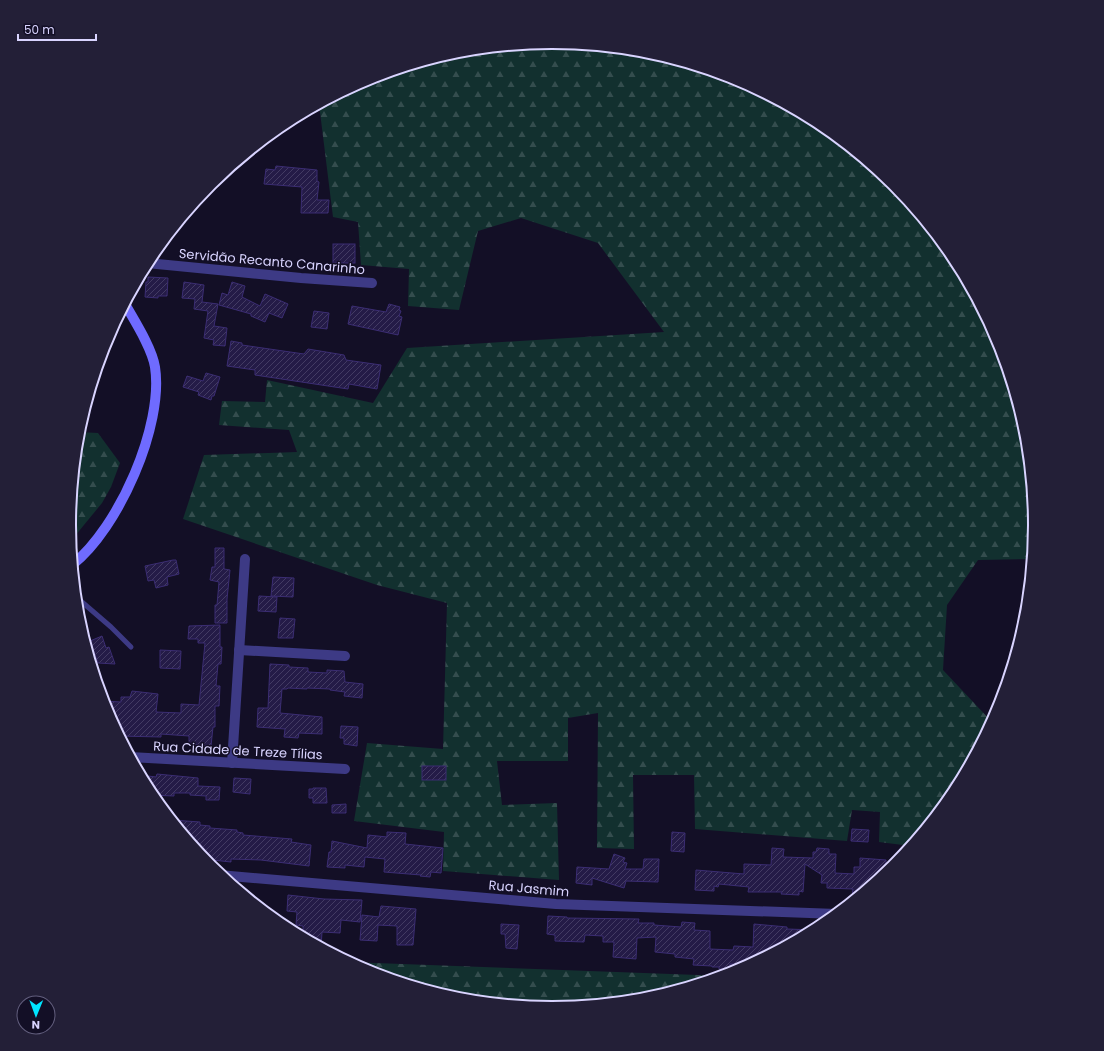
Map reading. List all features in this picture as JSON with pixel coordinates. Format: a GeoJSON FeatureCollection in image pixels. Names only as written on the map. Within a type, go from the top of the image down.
{"type":"FeatureCollection","features":[{"type":"Feature","properties":{"kind":"main road"},"geometry":{"type":"LineString","coordinates":[[77,559],[91,545],[112,518],[122,501],[144,446],[155,408],[156,384],[154,365],[146,344],[128,309]]}},
{"type":"Feature","properties":{"kind":"street","name":"Servidão Recanto Canarinho"},"geometry":{"type":"LineString","coordinates":[[154,264],[372,283]]}},
{"type":"Feature","properties":{"kind":"street"},"geometry":{"type":"LineString","coordinates":[[232,763],[245,559]]}},
{"type":"Feature","properties":{"kind":"street"},"geometry":{"type":"LineString","coordinates":[[239,650],[346,656]]}},
{"type":"Feature","properties":{"kind":"street","name":"Rua Cidade de Treze Tílias"},"geometry":{"type":"LineString","coordinates":[[136,757],[345,769]]}},
{"type":"Feature","properties":{"kind":"street","name":"Rua Jasmim"},"geometry":{"type":"LineString","coordinates":[[230,876],[556,904],[829,914]]}},
{"type":"Feature","properties":{"kind":"lane"},"geometry":{"type":"LineString","coordinates":[[82,602],[111,627],[131,647]]}},
{"type":"Feature","properties":{"kind":"green space"},"geometry":{"type":"Polygon","coordinates":[[[552,49],[614,53],[645,58],[705,74],[763,98],[817,129],[842,147],[866,167],[910,211],[930,235],[965,287],[992,343],[1003,372],[1012,402],[1024,463],[1028,526],[1027,559],[978,560],[947,605],[943,670],[988,717],[965,764],[930,816],[905,845],[879,842],[880,812],[852,810],[847,841],[695,829],[694,775],[633,775],[634,849],[597,848],[598,713],[568,718],[568,761],[497,761],[502,805],[557,803],[559,880],[443,871],[444,832],[354,821],[367,743],[443,749],[447,603],[377,585],[183,519],[204,455],[297,452],[289,430],[219,425],[222,401],[265,402],[267,380],[373,403],[407,348],[664,332],[598,243],[521,218],[478,231],[459,310],[408,306],[409,269],[361,265],[358,222],[333,217],[320,110],[370,85],[429,65],[490,53],[552,49]]]}},
{"type":"Feature","properties":{"kind":"green space"},"geometry":{"type":"Polygon","coordinates":[[[85,432],[98,433],[120,463],[111,487],[102,503],[76,534],[77,494],[85,432]]]}},
{"type":"Feature","properties":{"kind":"green space"},"geometry":{"type":"Polygon","coordinates":[[[362,963],[709,975],[675,986],[614,998],[552,1002],[521,1001],[459,993],[429,986],[399,977],[362,963]]]}},
{"type":"Feature","properties":{"kind":"building"},"geometry":{"type":"Polygon","coordinates":[[[276,166],[317,170],[317,181],[319,182],[317,200],[329,200],[328,213],[301,213],[302,187],[264,184],[266,169],[275,170],[276,166]]]}},
{"type":"Feature","properties":{"kind":"building"},"geometry":{"type":"Polygon","coordinates":[[[333,244],[355,244],[355,263],[333,263],[333,244]]]}},
{"type":"Feature","properties":{"kind":"building"},"geometry":{"type":"Polygon","coordinates":[[[148,277],[168,278],[167,296],[158,296],[158,298],[145,297],[146,282],[148,282],[148,277]]]}},
{"type":"Feature","properties":{"kind":"building"},"geometry":{"type":"Polygon","coordinates":[[[184,282],[204,285],[202,302],[218,304],[214,326],[227,328],[225,346],[213,345],[214,340],[204,338],[208,311],[194,309],[195,299],[182,298],[184,282]]]}},
{"type":"Feature","properties":{"kind":"building"},"geometry":{"type":"Polygon","coordinates":[[[232,282],[245,286],[242,297],[260,306],[265,294],[288,304],[282,318],[269,313],[265,322],[251,316],[251,314],[219,305],[222,293],[228,295],[232,282]]]}},
{"type":"Feature","properties":{"kind":"building"},"geometry":{"type":"Polygon","coordinates":[[[389,304],[400,307],[399,310],[401,311],[399,316],[402,317],[398,335],[348,324],[352,306],[386,312],[389,304]]]}},
{"type":"Feature","properties":{"kind":"building"},"geometry":{"type":"Polygon","coordinates":[[[314,311],[329,313],[327,329],[311,327],[314,311]]]}},
{"type":"Feature","properties":{"kind":"building"},"geometry":{"type":"Polygon","coordinates":[[[231,341],[242,343],[242,345],[304,354],[308,349],[344,355],[346,360],[381,365],[377,389],[349,384],[348,389],[255,375],[255,370],[227,366],[231,341]]]}},
{"type":"Feature","properties":{"kind":"building"},"geometry":{"type":"Polygon","coordinates":[[[206,373],[220,377],[214,396],[212,396],[211,400],[198,395],[199,392],[183,387],[187,376],[203,381],[206,373]]]}},
{"type":"Feature","properties":{"kind":"building"},"geometry":{"type":"Polygon","coordinates":[[[215,548],[224,548],[224,569],[230,570],[227,599],[227,623],[215,623],[215,605],[217,605],[219,582],[210,580],[212,567],[215,567],[215,548]]]}},
{"type":"Feature","properties":{"kind":"building"},"geometry":{"type":"Polygon","coordinates":[[[176,560],[179,574],[167,577],[168,585],[156,588],[154,580],[148,581],[145,566],[176,560]]]}},
{"type":"Feature","properties":{"kind":"building"},"geometry":{"type":"Polygon","coordinates":[[[273,577],[294,578],[293,597],[271,596],[273,577]]]}},
{"type":"Feature","properties":{"kind":"building"},"geometry":{"type":"Polygon","coordinates":[[[259,596],[277,597],[276,612],[258,611],[259,596]]]}},
{"type":"Feature","properties":{"kind":"building"},"geometry":{"type":"Polygon","coordinates":[[[280,618],[295,619],[293,638],[278,638],[280,618]]]}},
{"type":"Feature","properties":{"kind":"building"},"geometry":{"type":"Polygon","coordinates":[[[220,625],[220,647],[222,647],[221,664],[218,664],[216,686],[220,686],[219,706],[215,706],[215,727],[213,727],[211,746],[189,744],[189,736],[161,734],[161,737],[125,736],[109,701],[121,702],[121,697],[130,697],[132,691],[158,694],[156,712],[181,713],[181,704],[199,705],[205,643],[198,643],[198,639],[188,639],[189,626],[220,625]]]}},
{"type":"Feature","properties":{"kind":"building"},"geometry":{"type":"Polygon","coordinates":[[[102,636],[106,648],[109,647],[115,664],[98,663],[90,641],[102,636]]]}},
{"type":"Feature","properties":{"kind":"building"},"geometry":{"type":"Polygon","coordinates":[[[160,650],[181,651],[180,669],[160,668],[160,650]]]}},
{"type":"Feature","properties":{"kind":"building"},"geometry":{"type":"Polygon","coordinates":[[[270,664],[308,668],[308,672],[327,673],[327,670],[344,671],[345,682],[363,684],[362,698],[344,696],[345,692],[330,689],[282,689],[280,713],[322,717],[322,734],[299,733],[298,738],[284,737],[285,729],[257,727],[258,708],[268,708],[270,664]]]}},
{"type":"Feature","properties":{"kind":"building"},"geometry":{"type":"Polygon","coordinates":[[[341,726],[358,727],[357,746],[344,744],[344,738],[340,738],[341,726]]]}},
{"type":"Feature","properties":{"kind":"building"},"geometry":{"type":"Polygon","coordinates":[[[422,766],[446,766],[446,780],[422,780],[422,766]]]}},
{"type":"Feature","properties":{"kind":"building"},"geometry":{"type":"Polygon","coordinates":[[[157,774],[198,778],[198,786],[220,787],[219,800],[206,800],[206,796],[190,795],[190,793],[174,793],[174,796],[160,795],[147,776],[156,777],[157,774]]]}},
{"type":"Feature","properties":{"kind":"building"},"geometry":{"type":"Polygon","coordinates":[[[234,778],[251,779],[250,794],[233,792],[234,778]]]}},
{"type":"Feature","properties":{"kind":"building"},"geometry":{"type":"Polygon","coordinates":[[[326,788],[327,803],[313,803],[313,798],[309,798],[309,789],[326,788]]]}},
{"type":"Feature","properties":{"kind":"building"},"geometry":{"type":"Polygon","coordinates":[[[346,804],[346,813],[332,813],[332,805],[346,804]]]}},
{"type":"Feature","properties":{"kind":"building"},"geometry":{"type":"Polygon","coordinates":[[[178,820],[200,822],[200,825],[210,826],[210,828],[237,830],[237,832],[243,833],[243,835],[292,839],[291,842],[311,845],[309,866],[261,860],[231,859],[231,862],[213,860],[178,820]]]}},
{"type":"Feature","properties":{"kind":"building"},"geometry":{"type":"Polygon","coordinates":[[[852,829],[869,830],[868,842],[851,841],[852,829]]]}},
{"type":"Feature","properties":{"kind":"building"},"geometry":{"type":"Polygon","coordinates":[[[387,832],[406,833],[405,844],[443,848],[441,873],[431,872],[430,877],[384,872],[385,859],[365,857],[364,867],[345,865],[345,868],[327,867],[332,841],[367,848],[368,835],[387,837],[387,832]]]}},
{"type":"Feature","properties":{"kind":"building"},"geometry":{"type":"Polygon","coordinates":[[[672,832],[685,833],[684,852],[671,851],[672,832]]]}},
{"type":"Feature","properties":{"kind":"building"},"geometry":{"type":"Polygon","coordinates":[[[772,848],[784,849],[783,857],[813,858],[813,852],[816,852],[817,848],[829,849],[829,854],[836,854],[835,873],[854,874],[854,867],[860,867],[860,858],[886,860],[886,865],[852,896],[853,889],[827,888],[827,883],[821,883],[822,875],[805,864],[803,892],[799,891],[799,895],[781,894],[782,892],[748,892],[749,887],[719,884],[718,887],[714,886],[714,891],[695,890],[696,870],[744,874],[744,864],[771,865],[772,848]]]}},
{"type":"Feature","properties":{"kind":"building"},"geometry":{"type":"Polygon","coordinates":[[[614,854],[625,858],[623,862],[627,863],[625,869],[643,869],[644,859],[659,859],[658,882],[626,881],[624,888],[592,878],[592,885],[576,883],[577,867],[609,869],[614,854]]]}},
{"type":"Feature","properties":{"kind":"building"},"geometry":{"type":"Polygon","coordinates":[[[288,895],[324,899],[362,900],[360,922],[341,920],[340,933],[322,932],[321,942],[303,931],[303,926],[296,925],[297,912],[287,911],[288,895]]]}},
{"type":"Feature","properties":{"kind":"building"},"geometry":{"type":"Polygon","coordinates":[[[381,906],[416,909],[413,945],[397,945],[397,926],[378,925],[377,941],[360,940],[362,915],[379,917],[381,906]]]}},
{"type":"Feature","properties":{"kind":"building"},"geometry":{"type":"Polygon","coordinates":[[[548,916],[567,918],[639,919],[638,923],[654,923],[654,925],[681,927],[682,922],[695,923],[694,930],[710,931],[710,949],[733,950],[734,946],[753,947],[754,924],[787,927],[787,929],[804,930],[763,953],[738,964],[730,964],[730,968],[725,970],[712,966],[693,965],[694,959],[675,957],[675,954],[655,952],[656,937],[637,938],[636,959],[613,957],[614,942],[603,942],[603,936],[585,935],[584,942],[555,941],[555,935],[547,934],[548,916]]]}},
{"type":"Feature","properties":{"kind":"building"},"geometry":{"type":"Polygon","coordinates":[[[501,924],[519,925],[517,949],[506,948],[505,934],[501,934],[501,924]]]}}]}
